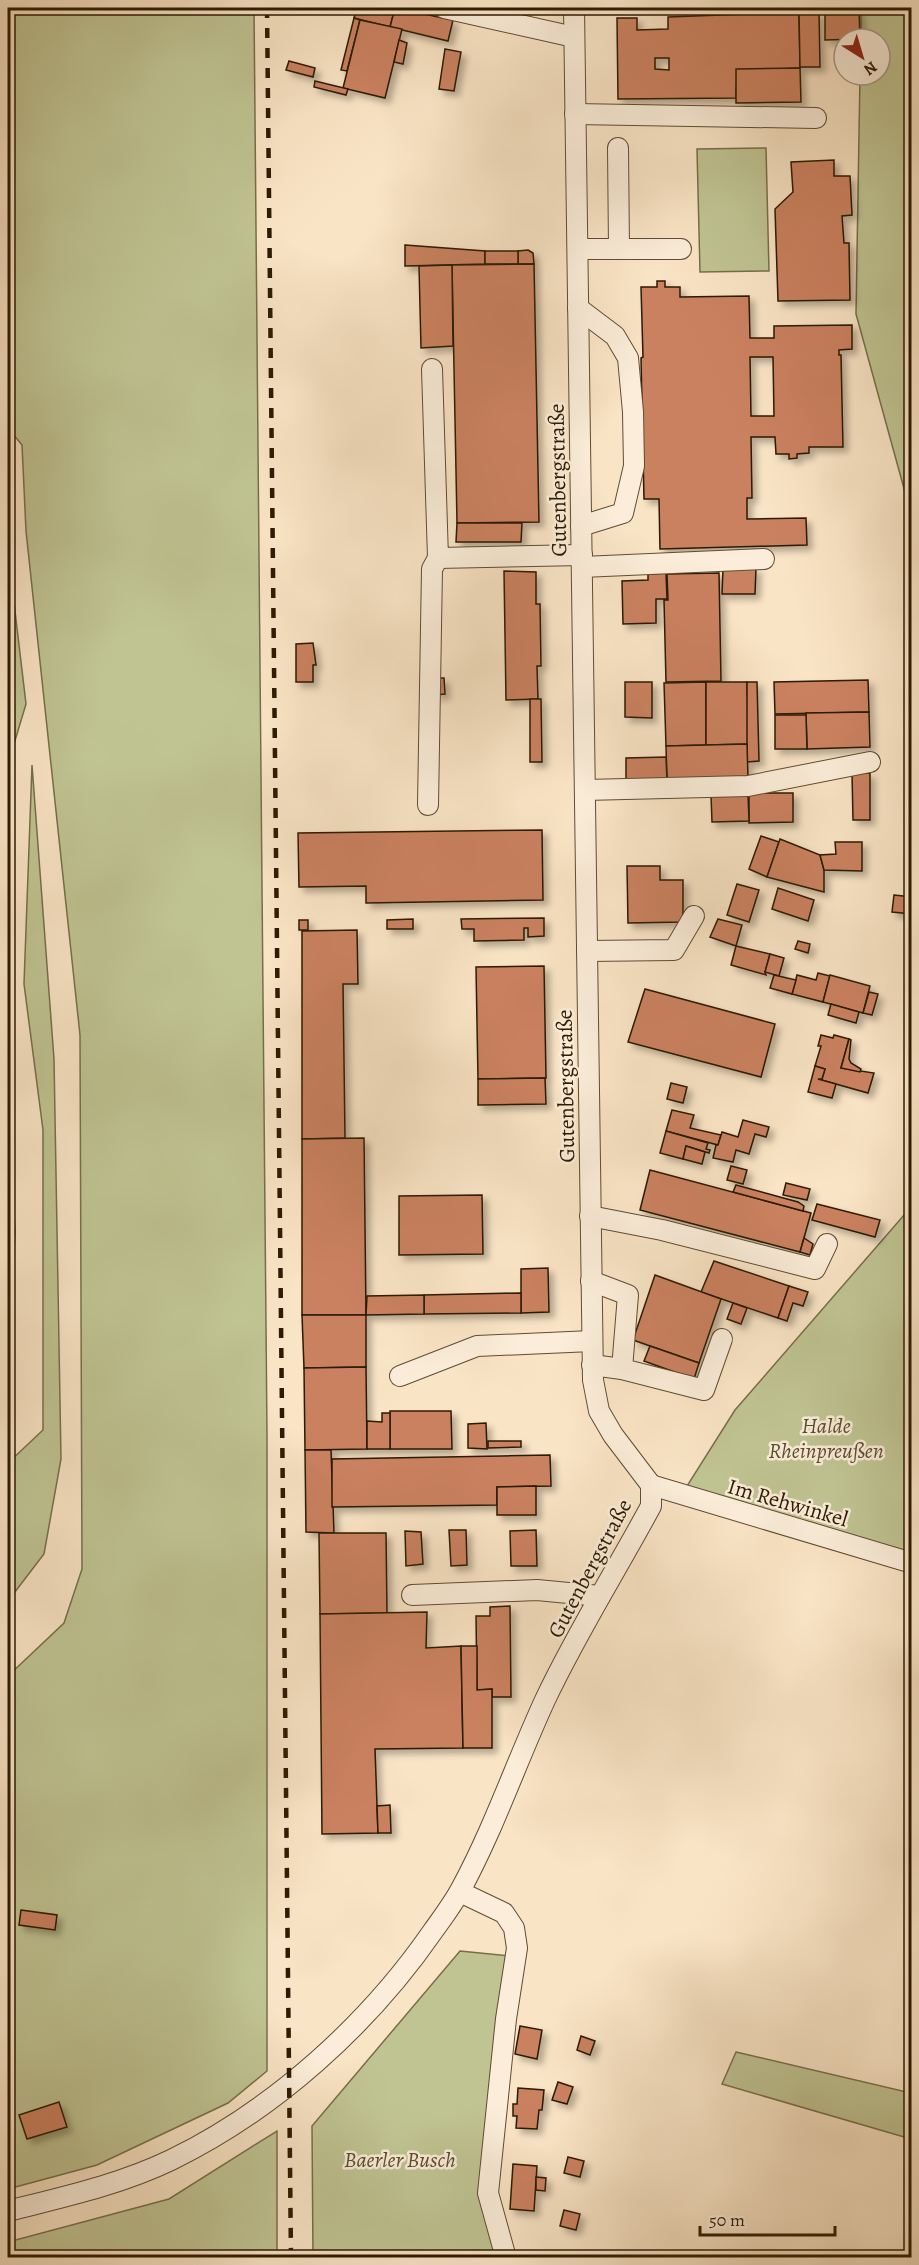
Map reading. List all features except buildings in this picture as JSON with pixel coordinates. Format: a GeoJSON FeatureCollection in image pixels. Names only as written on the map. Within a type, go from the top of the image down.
{"type":"FeatureCollection","features":[{"type":"Feature","properties":{"kind":"street"},"geometry":{"type":"LineString","coordinates":[[444,8],[574,37]]}},
{"type":"Feature","properties":{"kind":"street","name":"Gutenbergstraße"},"geometry":{"type":"LineString","coordinates":[[8,2211],[104,2187],[169,2161],[231,2127],[318,2061],[370,2010],[408,1968],[460,1892],[486,1841],[545,1700],[651,1506],[651,1485],[613,1435],[599,1411],[592,1380],[574,8]]}},
{"type":"Feature","properties":{"kind":"street"},"geometry":{"type":"LineString","coordinates":[[575,114],[816,118]]}},
{"type":"Feature","properties":{"kind":"street"},"geometry":{"type":"LineString","coordinates":[[618,148],[619,249]]}},
{"type":"Feature","properties":{"kind":"street"},"geometry":{"type":"LineString","coordinates":[[578,249],[681,249]]}},
{"type":"Feature","properties":{"kind":"street"},"geometry":{"type":"LineString","coordinates":[[578,308],[615,336],[628,358],[633,412],[634,466],[623,513],[581,526]]}},
{"type":"Feature","properties":{"kind":"street"},"geometry":{"type":"LineString","coordinates":[[428,805],[432,569],[438,558],[432,369]]}},
{"type":"Feature","properties":{"kind":"street"},"geometry":{"type":"LineString","coordinates":[[438,558],[582,561],[764,559]]}},
{"type":"Feature","properties":{"kind":"street"},"geometry":{"type":"LineString","coordinates":[[585,790],[748,786],[870,762]]}},
{"type":"Feature","properties":{"kind":"street"},"geometry":{"type":"LineString","coordinates":[[587,951],[674,950],[694,916]]}},
{"type":"Feature","properties":{"kind":"street"},"geometry":{"type":"LineString","coordinates":[[590,1216],[662,1230],[815,1269],[827,1244]]}},
{"type":"Feature","properties":{"kind":"street"},"geometry":{"type":"LineString","coordinates":[[591,1281],[628,1295],[622,1369]]}},
{"type":"Feature","properties":{"kind":"street"},"geometry":{"type":"LineString","coordinates":[[592,1365],[622,1369],[704,1390],[722,1339]]}},
{"type":"Feature","properties":{"kind":"street"},"geometry":{"type":"LineString","coordinates":[[400,1376],[477,1346],[592,1341]]}},
{"type":"Feature","properties":{"kind":"street","name":"Im Rehwinkel"},"geometry":{"type":"LineString","coordinates":[[651,1485],[912,1563]]}},
{"type":"Feature","properties":{"kind":"street"},"geometry":{"type":"LineString","coordinates":[[412,1595],[537,1590],[600,1596]]}},
{"type":"Feature","properties":{"kind":"street"},"geometry":{"type":"LineString","coordinates":[[460,1892],[504,1913],[514,1928],[517,1948],[506,2019],[488,2193],[506,2258]]}},
{"type":"Feature","properties":{"kind":"green space"},"geometry":{"type":"Polygon","coordinates":[[[8,8],[254,8],[267,1435],[267,2071],[228,2103],[97,2165],[8,2189],[8,1676],[64,1623],[82,1569],[80,1035],[26,531],[22,445],[8,428],[8,8]]]}},
{"type":"Feature","properties":{"kind":"green space"},"geometry":{"type":"Polygon","coordinates":[[[861,8],[911,8],[911,514],[856,314],[860,87],[892,87],[892,27],[861,27],[861,8]]]}},
{"type":"Feature","properties":{"kind":"green space"},"geometry":{"type":"Polygon","coordinates":[[[766,148],[769,271],[700,272],[697,149],[766,148]]]}},
{"type":"Feature","properties":{"kind":"green space"},"geometry":{"type":"Polygon","coordinates":[[[8,552],[26,704],[8,764],[8,552]]]}},
{"type":"Feature","properties":{"kind":"green space"},"geometry":{"type":"Polygon","coordinates":[[[32,765],[54,1059],[61,1459],[44,1554],[8,1601],[8,1463],[43,1430],[43,1130],[24,984],[32,765]]]}},
{"type":"Feature","properties":{"kind":"green space"},"geometry":{"type":"Polygon","coordinates":[[[8,1118],[15,1231],[8,1377],[8,1118]]]}},
{"type":"Feature","properties":{"kind":"green space","name":"Halde Rheinpreußen"},"geometry":{"type":"Polygon","coordinates":[[[911,1207],[911,1553],[687,1486],[735,1410],[911,1207]]]}},
{"type":"Feature","properties":{"kind":"green space","name":"Baerler Busch"},"geometry":{"type":"Polygon","coordinates":[[[460,1951],[511,1956],[484,2193],[502,2257],[313,2257],[312,2126],[460,1951]]]}},
{"type":"Feature","properties":{"kind":"green space"},"geometry":{"type":"Polygon","coordinates":[[[736,2052],[911,2093],[911,2139],[722,2084],[736,2052]]]}},
{"type":"Feature","properties":{"kind":"green space"},"geometry":{"type":"Polygon","coordinates":[[[277,2131],[277,2257],[8,2257],[8,2242],[169,2199],[277,2131]]]}},
{"type":"Feature","properties":{"kind":"railway"},"geometry":{"type":"LineString","coordinates":[[267,8],[291,2258]]}}]}
